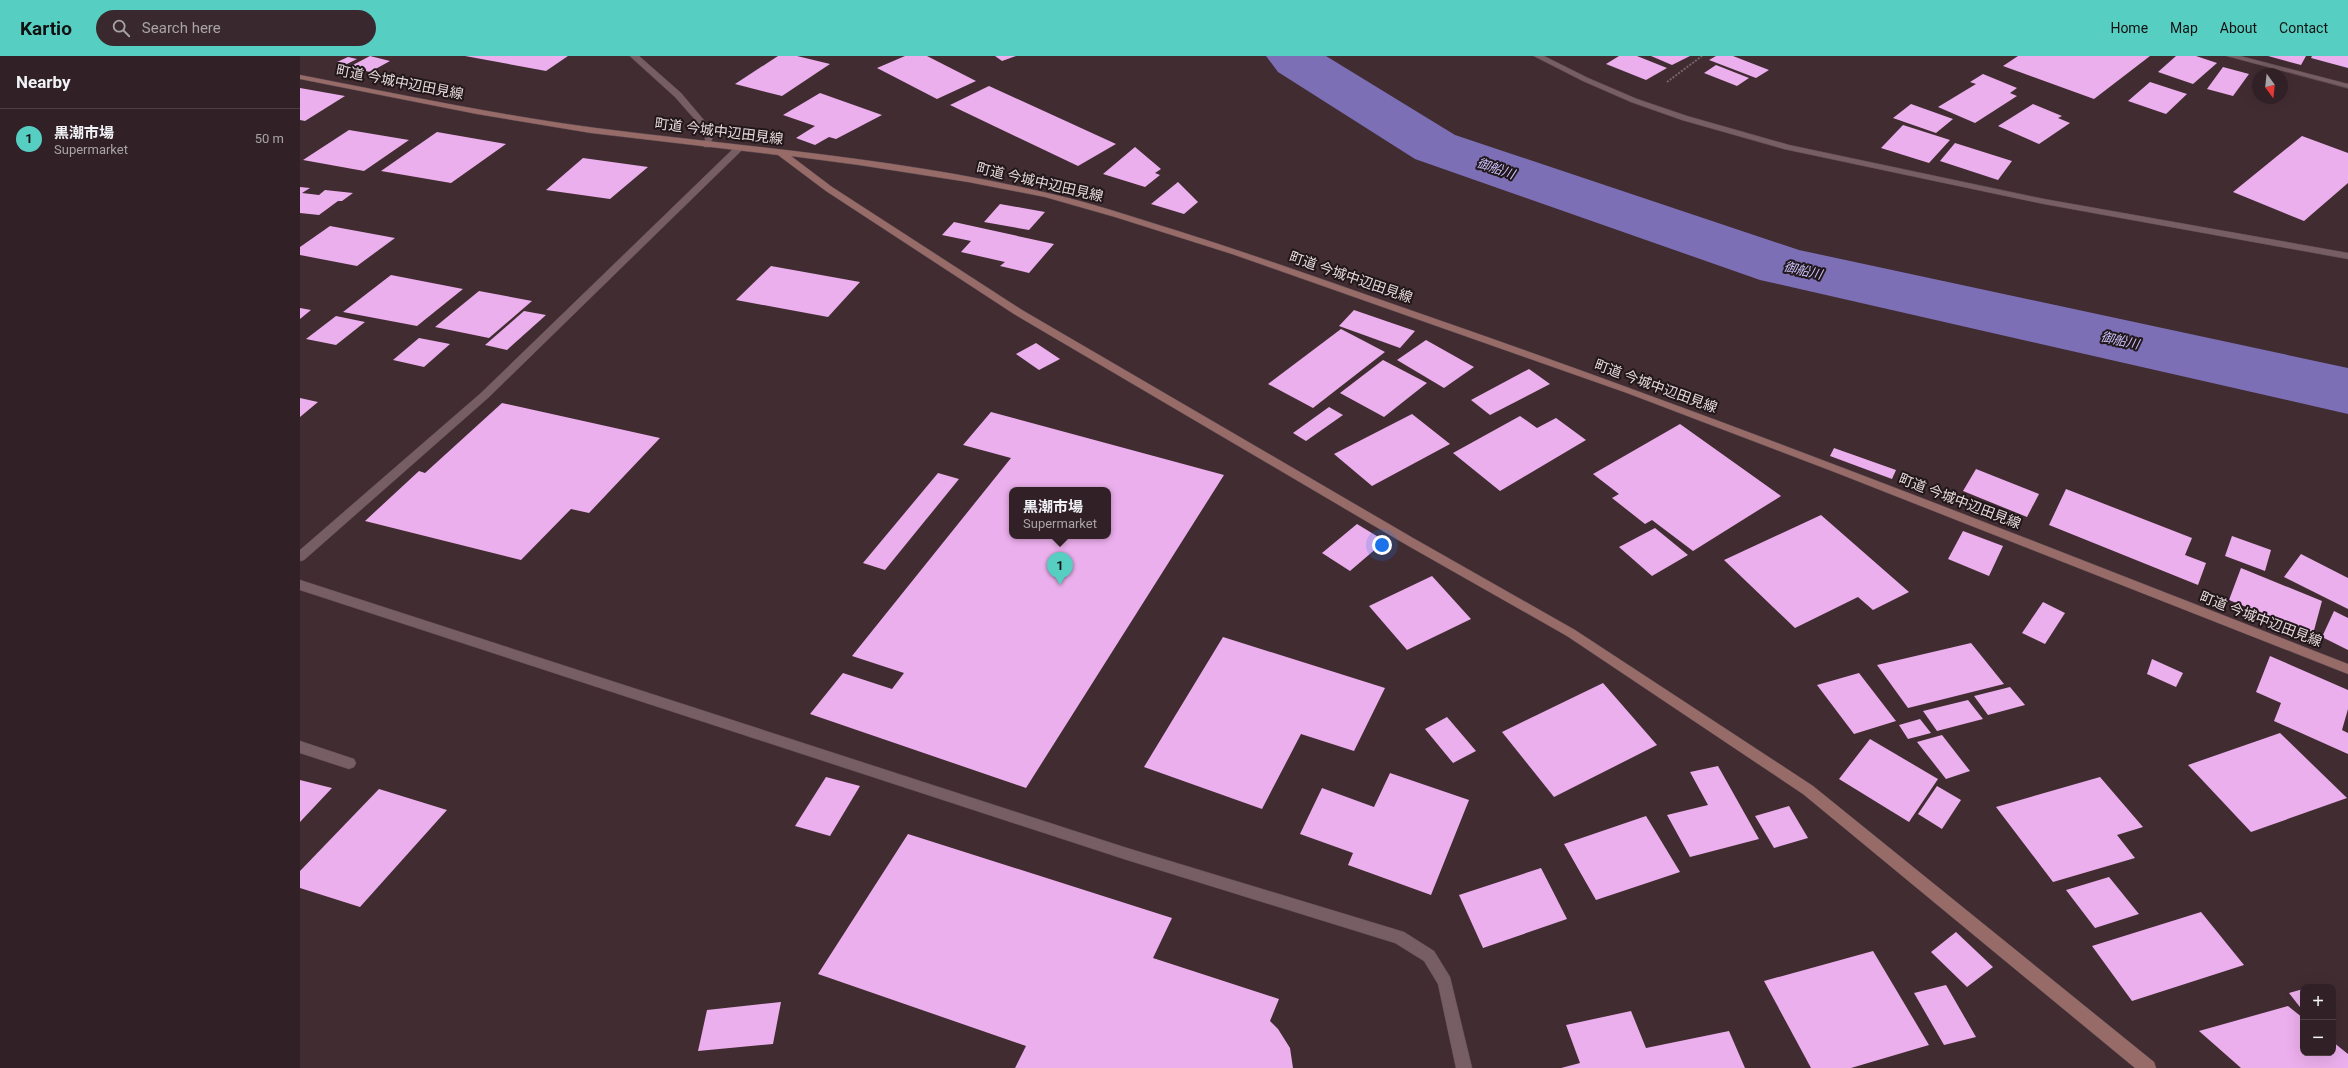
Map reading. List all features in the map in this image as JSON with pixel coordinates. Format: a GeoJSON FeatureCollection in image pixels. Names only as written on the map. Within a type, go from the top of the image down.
{"type":"FeatureCollection","features":[{"type":"Feature","properties":{"kind":"street"},"geometry":{"type":"LineString","coordinates":[[634,56],[678,95],[710,132],[707,145]]}},
{"type":"Feature","properties":{"kind":"street"},"geometry":{"type":"LineString","coordinates":[[1538,56],[1639,102],[1716,128],[1884,169],[2115,216],[2348,256]]}},
{"type":"Feature","properties":{"kind":"street"},"geometry":{"type":"LineString","coordinates":[[2231,56],[2348,86]]}},
{"type":"Feature","properties":{"kind":"street","name":"町道 今城中辺田見線"},"geometry":{"type":"LineString","coordinates":[[300,77],[477,112],[591,130],[738,149],[859,162],[968,179],[1046,195],[1235,252],[1630,391],[1841,470],[2348,670]]}},
{"type":"Feature","properties":{"kind":"street"},"geometry":{"type":"LineString","coordinates":[[300,557],[485,395],[738,149]]}},
{"type":"Feature","properties":{"kind":"street"},"geometry":{"type":"LineString","coordinates":[[782,153],[829,190],[1018,312],[1409,541],[1571,633],[1808,790],[2148,1068]]}},
{"type":"Feature","properties":{"kind":"street"},"geometry":{"type":"LineString","coordinates":[[300,585],[1120,852],[1399,937],[1429,956],[1445,982],[1464,1068]]}},
{"type":"Feature","properties":{"kind":"street"},"geometry":{"type":"LineString","coordinates":[[300,747],[349,763]]}},
{"type":"Feature","properties":{"kind":"path"},"geometry":{"type":"LineString","coordinates":[[1639,102],[1702,56]]}},
{"type":"Feature","properties":{"kind":"building"},"geometry":{"type":"Polygon","coordinates":[[[370,56],[390,61],[370,72],[349,67],[370,56]]]}},
{"type":"Feature","properties":{"kind":"building"},"geometry":{"type":"Polygon","coordinates":[[[465,56],[568,56],[546,71],[465,56]]]}},
{"type":"Feature","properties":{"kind":"building"},"geometry":{"type":"Polygon","coordinates":[[[778,56],[797,56],[830,64],[782,96],[735,84],[778,56]]]}},
{"type":"Feature","properties":{"kind":"building"},"geometry":{"type":"Polygon","coordinates":[[[905,56],[927,56],[976,81],[937,99],[877,68],[905,56]]]}},
{"type":"Feature","properties":{"kind":"building"},"geometry":{"type":"Polygon","coordinates":[[[995,56],[1016,56],[1002,61],[995,56]]]}},
{"type":"Feature","properties":{"kind":"building"},"geometry":{"type":"Polygon","coordinates":[[[1619,56],[1637,56],[1667,68],[1646,80],[1606,64],[1619,56]]]}},
{"type":"Feature","properties":{"kind":"building"},"geometry":{"type":"Polygon","coordinates":[[[1651,56],[1690,56],[1672,65],[1651,56]]]}},
{"type":"Feature","properties":{"kind":"building"},"geometry":{"type":"Polygon","coordinates":[[[1716,56],[1733,56],[1769,70],[1756,78],[1709,60],[1716,56]]]}},
{"type":"Feature","properties":{"kind":"building"},"geometry":{"type":"Polygon","coordinates":[[[2018,56],[2150,56],[2094,99],[2003,66],[2018,56]]]}},
{"type":"Feature","properties":{"kind":"building"},"geometry":{"type":"Polygon","coordinates":[[[2176,56],[2196,56],[2217,63],[2193,84],[2158,72],[2176,56]]]}},
{"type":"Feature","properties":{"kind":"building"},"geometry":{"type":"Polygon","coordinates":[[[2268,56],[2306,56],[2301,65],[2268,56]]]}},
{"type":"Feature","properties":{"kind":"building"},"geometry":{"type":"Polygon","coordinates":[[[2312,56],[2348,56],[2348,68],[2311,58],[2312,56]]]}},
{"type":"Feature","properties":{"kind":"building"},"geometry":{"type":"Polygon","coordinates":[[[348,57],[357,59],[345,65],[337,62],[348,57]]]}},
{"type":"Feature","properties":{"kind":"building"},"geometry":{"type":"Polygon","coordinates":[[[1716,65],[1749,78],[1737,86],[1704,73],[1716,65]]]}},
{"type":"Feature","properties":{"kind":"building"},"geometry":{"type":"Polygon","coordinates":[[[2223,67],[2249,74],[2233,96],[2207,89],[2223,67]]]}},
{"type":"Feature","properties":{"kind":"building"},"geometry":{"type":"Polygon","coordinates":[[[1983,74],[2017,88],[2010,93],[2017,96],[1975,123],[1938,107],[1976,84],[1970,82],[1983,74]]]}},
{"type":"Feature","properties":{"kind":"building"},"geometry":{"type":"Polygon","coordinates":[[[2150,82],[2187,94],[2166,114],[2128,101],[2150,82]]]}},
{"type":"Feature","properties":{"kind":"building"},"geometry":{"type":"Polygon","coordinates":[[[989,86],[1116,144],[1078,166],[950,105],[989,86]]]}},
{"type":"Feature","properties":{"kind":"building"},"geometry":{"type":"Polygon","coordinates":[[[300,88],[345,96],[305,121],[300,120],[300,88]]]}},
{"type":"Feature","properties":{"kind":"building"},"geometry":{"type":"Polygon","coordinates":[[[820,93],[882,115],[836,139],[829,137],[815,145],[796,138],[815,126],[783,115],[820,93]]]}},
{"type":"Feature","properties":{"kind":"building"},"geometry":{"type":"Polygon","coordinates":[[[1911,104],[1953,119],[1936,133],[1893,118],[1911,104]]]}},
{"type":"Feature","properties":{"kind":"building"},"geometry":{"type":"Polygon","coordinates":[[[2033,104],[2062,116],[2058,118],[2070,123],[2039,144],[1998,126],[2033,104]]]}},
{"type":"Feature","properties":{"kind":"building"},"geometry":{"type":"Polygon","coordinates":[[[1903,125],[1950,140],[1929,163],[1881,148],[1903,125]]]}},
{"type":"Feature","properties":{"kind":"building"},"geometry":{"type":"Polygon","coordinates":[[[349,130],[409,140],[364,171],[303,160],[349,130]]]}},
{"type":"Feature","properties":{"kind":"building"},"geometry":{"type":"Polygon","coordinates":[[[437,132],[506,144],[451,183],[381,171],[437,132]]]}},
{"type":"Feature","properties":{"kind":"building"},"geometry":{"type":"Polygon","coordinates":[[[2302,136],[2348,153],[2348,183],[2304,221],[2233,192],[2302,136]]]}},
{"type":"Feature","properties":{"kind":"building"},"geometry":{"type":"Polygon","coordinates":[[[1955,143],[2012,161],[1998,180],[1940,161],[1955,143]]]}},
{"type":"Feature","properties":{"kind":"building"},"geometry":{"type":"Polygon","coordinates":[[[1135,147],[1161,169],[1155,173],[1160,175],[1145,187],[1103,174],[1135,147]]]}},
{"type":"Feature","properties":{"kind":"building"},"geometry":{"type":"Polygon","coordinates":[[[583,158],[648,167],[610,199],[546,190],[583,158]]]}},
{"type":"Feature","properties":{"kind":"building"},"geometry":{"type":"Polygon","coordinates":[[[1178,182],[1198,202],[1184,214],[1151,204],[1178,182]]]}},
{"type":"Feature","properties":{"kind":"building"},"geometry":{"type":"Polygon","coordinates":[[[300,187],[310,188],[302,193],[319,195],[325,190],[353,193],[342,201],[338,201],[319,215],[300,213],[300,187]]]}},
{"type":"Feature","properties":{"kind":"building"},"geometry":{"type":"Polygon","coordinates":[[[1000,204],[1045,212],[1029,230],[984,222],[1000,204]]]}},
{"type":"Feature","properties":{"kind":"building"},"geometry":{"type":"Polygon","coordinates":[[[954,222],[1054,244],[1029,273],[1000,266],[1005,262],[961,252],[971,241],[942,235],[954,222]]]}},
{"type":"Feature","properties":{"kind":"building"},"geometry":{"type":"Polygon","coordinates":[[[330,226],[395,238],[357,266],[300,255],[300,247],[330,226]]]}},
{"type":"Feature","properties":{"kind":"building"},"geometry":{"type":"Polygon","coordinates":[[[771,266],[860,282],[828,317],[736,300],[771,266]]]}},
{"type":"Feature","properties":{"kind":"building"},"geometry":{"type":"Polygon","coordinates":[[[391,275],[463,289],[417,326],[343,312],[391,275]]]}},
{"type":"Feature","properties":{"kind":"building"},"geometry":{"type":"Polygon","coordinates":[[[479,291],[532,301],[489,338],[435,327],[479,291]]]}},
{"type":"Feature","properties":{"kind":"building"},"geometry":{"type":"Polygon","coordinates":[[[300,308],[311,310],[300,319],[300,308]]]}},
{"type":"Feature","properties":{"kind":"building"},"geometry":{"type":"Polygon","coordinates":[[[1354,310],[1415,331],[1400,348],[1339,326],[1354,310]]]}},
{"type":"Feature","properties":{"kind":"building"},"geometry":{"type":"Polygon","coordinates":[[[524,311],[546,315],[507,350],[485,345],[524,311]]]}},
{"type":"Feature","properties":{"kind":"building"},"geometry":{"type":"Polygon","coordinates":[[[336,316],[365,322],[336,345],[306,339],[336,316]]]}},
{"type":"Feature","properties":{"kind":"building"},"geometry":{"type":"Polygon","coordinates":[[[1341,329],[1385,352],[1313,408],[1268,384],[1341,329]]]}},
{"type":"Feature","properties":{"kind":"building"},"geometry":{"type":"Polygon","coordinates":[[[419,338],[450,344],[424,367],[393,360],[419,338]]]}},
{"type":"Feature","properties":{"kind":"building"},"geometry":{"type":"Polygon","coordinates":[[[1426,340],[1474,367],[1444,388],[1397,360],[1426,340]]]}},
{"type":"Feature","properties":{"kind":"building"},"geometry":{"type":"Polygon","coordinates":[[[1036,343],[1060,359],[1039,370],[1016,354],[1036,343]]]}},
{"type":"Feature","properties":{"kind":"building"},"geometry":{"type":"Polygon","coordinates":[[[1383,360],[1427,383],[1384,417],[1340,393],[1383,360]]]}},
{"type":"Feature","properties":{"kind":"building"},"geometry":{"type":"Polygon","coordinates":[[[1529,369],[1550,384],[1490,415],[1471,400],[1529,369]]]}},
{"type":"Feature","properties":{"kind":"building"},"geometry":{"type":"Polygon","coordinates":[[[300,398],[318,402],[300,417],[300,398]]]}},
{"type":"Feature","properties":{"kind":"building"},"geometry":{"type":"Polygon","coordinates":[[[502,403],[660,438],[589,513],[571,509],[521,560],[365,521],[419,471],[425,473],[502,403]]]}},
{"type":"Feature","properties":{"kind":"building"},"geometry":{"type":"Polygon","coordinates":[[[1329,407],[1343,415],[1306,441],[1293,433],[1329,407]]]}},
{"type":"Feature","properties":{"kind":"building"},"geometry":{"type":"Polygon","coordinates":[[[991,412],[1224,475],[1026,788],[810,714],[843,673],[892,689],[904,673],[852,656],[1011,458],[963,445],[991,412]]]}},
{"type":"Feature","properties":{"kind":"building"},"geometry":{"type":"Polygon","coordinates":[[[1412,414],[1450,444],[1372,486],[1334,454],[1412,414]]]}},
{"type":"Feature","properties":{"kind":"building"},"geometry":{"type":"Polygon","coordinates":[[[1520,416],[1537,428],[1556,418],[1586,440],[1500,491],[1453,453],[1520,416]]]}},
{"type":"Feature","properties":{"kind":"building"},"geometry":{"type":"Polygon","coordinates":[[[1680,424],[1781,496],[1693,551],[1652,520],[1645,524],[1612,498],[1619,494],[1593,474],[1680,424]]]}},
{"type":"Feature","properties":{"kind":"building"},"geometry":{"type":"Polygon","coordinates":[[[1834,448],[1896,470],[1892,479],[1830,456],[1834,448]]]}},
{"type":"Feature","properties":{"kind":"building"},"geometry":{"type":"Polygon","coordinates":[[[1976,469],[2039,494],[2027,517],[1963,491],[1976,469]]]}},
{"type":"Feature","properties":{"kind":"building"},"geometry":{"type":"Polygon","coordinates":[[[938,473],[959,479],[885,570],[863,563],[938,473]]]}},
{"type":"Feature","properties":{"kind":"building"},"geometry":{"type":"Polygon","coordinates":[[[2066,489],[2192,538],[2185,555],[2206,563],[2198,585],[2049,525],[2066,489]]]}},
{"type":"Feature","properties":{"kind":"building"},"geometry":{"type":"Polygon","coordinates":[[[1821,515],[1909,592],[1873,610],[1858,597],[1795,628],[1724,560],[1821,515]]]}},
{"type":"Feature","properties":{"kind":"building"},"geometry":{"type":"Polygon","coordinates":[[[1357,524],[1385,541],[1350,571],[1322,553],[1357,524]]]}},
{"type":"Feature","properties":{"kind":"building"},"geometry":{"type":"Polygon","coordinates":[[[1655,528],[1688,555],[1652,576],[1619,547],[1655,528]]]}},
{"type":"Feature","properties":{"kind":"building"},"geometry":{"type":"Polygon","coordinates":[[[1963,531],[2003,546],[1989,576],[1948,559],[1963,531]]]}},
{"type":"Feature","properties":{"kind":"building"},"geometry":{"type":"Polygon","coordinates":[[[2232,536],[2271,550],[2265,571],[2225,556],[2232,536]]]}},
{"type":"Feature","properties":{"kind":"building"},"geometry":{"type":"Polygon","coordinates":[[[2301,554],[2348,578],[2348,609],[2284,577],[2301,554]]]}},
{"type":"Feature","properties":{"kind":"building"},"geometry":{"type":"Polygon","coordinates":[[[2241,568],[2322,601],[2313,634],[2229,600],[2241,568]]]}},
{"type":"Feature","properties":{"kind":"building"},"geometry":{"type":"Polygon","coordinates":[[[1432,576],[1471,619],[1407,650],[1369,606],[1432,576]]]}},
{"type":"Feature","properties":{"kind":"building"},"geometry":{"type":"Polygon","coordinates":[[[2043,602],[2065,613],[2045,644],[2022,633],[2043,602]]]}},
{"type":"Feature","properties":{"kind":"building"},"geometry":{"type":"Polygon","coordinates":[[[2334,611],[2348,618],[2348,650],[2322,637],[2334,611]]]}},
{"type":"Feature","properties":{"kind":"building"},"geometry":{"type":"Polygon","coordinates":[[[1223,637],[1385,688],[1354,751],[1301,734],[1262,809],[1144,767],[1223,637]]]}},
{"type":"Feature","properties":{"kind":"building"},"geometry":{"type":"Polygon","coordinates":[[[1971,643],[2004,684],[1908,708],[1877,665],[1971,643]]]}},
{"type":"Feature","properties":{"kind":"building"},"geometry":{"type":"Polygon","coordinates":[[[2270,656],[2348,690],[2348,709],[2342,730],[2348,733],[2348,754],[2274,721],[2281,703],[2256,692],[2270,656]]]}},
{"type":"Feature","properties":{"kind":"building"},"geometry":{"type":"Polygon","coordinates":[[[2152,659],[2183,673],[2176,687],[2147,674],[2152,659]]]}},
{"type":"Feature","properties":{"kind":"building"},"geometry":{"type":"Polygon","coordinates":[[[1859,673],[1896,721],[1854,734],[1817,685],[1859,673]]]}},
{"type":"Feature","properties":{"kind":"building"},"geometry":{"type":"Polygon","coordinates":[[[1603,683],[1657,745],[1554,797],[1502,732],[1603,683]]]}},
{"type":"Feature","properties":{"kind":"building"},"geometry":{"type":"Polygon","coordinates":[[[2010,687],[2025,705],[1988,715],[1974,696],[2010,687]]]}},
{"type":"Feature","properties":{"kind":"building"},"geometry":{"type":"Polygon","coordinates":[[[1968,700],[1983,719],[1937,731],[1923,711],[1968,700]]]}},
{"type":"Feature","properties":{"kind":"building"},"geometry":{"type":"Polygon","coordinates":[[[1447,717],[1476,751],[1453,763],[1425,729],[1447,717]]]}},
{"type":"Feature","properties":{"kind":"building"},"geometry":{"type":"Polygon","coordinates":[[[1920,719],[1931,733],[1908,739],[1899,725],[1920,719]]]}},
{"type":"Feature","properties":{"kind":"building"},"geometry":{"type":"Polygon","coordinates":[[[2280,733],[2347,798],[2251,832],[2188,765],[2280,733]]]}},
{"type":"Feature","properties":{"kind":"building"},"geometry":{"type":"Polygon","coordinates":[[[1942,735],[1970,771],[1946,779],[1917,742],[1942,735]]]}},
{"type":"Feature","properties":{"kind":"building"},"geometry":{"type":"Polygon","coordinates":[[[1870,739],[1938,779],[1909,822],[1839,779],[1870,739]]]}},
{"type":"Feature","properties":{"kind":"building"},"geometry":{"type":"Polygon","coordinates":[[[1718,766],[1759,839],[1690,857],[1667,815],[1708,805],[1690,772],[1718,766]]]}},
{"type":"Feature","properties":{"kind":"building"},"geometry":{"type":"Polygon","coordinates":[[[1390,773],[1469,800],[1431,895],[1348,865],[1353,853],[1300,834],[1322,788],[1374,807],[1390,773]]]}},
{"type":"Feature","properties":{"kind":"building"},"geometry":{"type":"Polygon","coordinates":[[[826,777],[860,786],[830,836],[795,826],[826,777]]]}},
{"type":"Feature","properties":{"kind":"building"},"geometry":{"type":"Polygon","coordinates":[[[2100,777],[2143,827],[2117,835],[2135,858],[2053,882],[1996,807],[2100,777]]]}},
{"type":"Feature","properties":{"kind":"building"},"geometry":{"type":"Polygon","coordinates":[[[300,780],[332,788],[300,822],[300,780]]]}},
{"type":"Feature","properties":{"kind":"building"},"geometry":{"type":"Polygon","coordinates":[[[1937,786],[1961,800],[1942,829],[1918,814],[1937,786]]]}},
{"type":"Feature","properties":{"kind":"building"},"geometry":{"type":"Polygon","coordinates":[[[379,789],[447,810],[360,907],[300,888],[300,871],[379,789]]]}},
{"type":"Feature","properties":{"kind":"building"},"geometry":{"type":"Polygon","coordinates":[[[1789,806],[1808,838],[1774,848],[1755,816],[1789,806]]]}},
{"type":"Feature","properties":{"kind":"building"},"geometry":{"type":"Polygon","coordinates":[[[1646,816],[1680,872],[1596,900],[1564,844],[1646,816]]]}},
{"type":"Feature","properties":{"kind":"building"},"geometry":{"type":"Polygon","coordinates":[[[908,834],[1172,918],[1153,958],[1279,999],[1270,1021],[1278,1029],[1290,1048],[1293,1068],[1015,1068],[1026,1046],[818,974],[908,834]]]}},
{"type":"Feature","properties":{"kind":"building"},"geometry":{"type":"Polygon","coordinates":[[[1541,868],[1567,919],[1483,948],[1459,895],[1541,868]]]}},
{"type":"Feature","properties":{"kind":"building"},"geometry":{"type":"Polygon","coordinates":[[[2109,877],[2139,914],[2095,928],[2066,890],[2109,877]]]}},
{"type":"Feature","properties":{"kind":"building"},"geometry":{"type":"Polygon","coordinates":[[[2201,912],[2244,965],[2132,1001],[2092,946],[2201,912]]]}},
{"type":"Feature","properties":{"kind":"building"},"geometry":{"type":"Polygon","coordinates":[[[1956,932],[1993,967],[1967,987],[1931,952],[1956,932]]]}},
{"type":"Feature","properties":{"kind":"building"},"geometry":{"type":"Polygon","coordinates":[[[1873,951],[1929,1045],[1851,1068],[1811,1068],[1764,981],[1873,951]]]}},
{"type":"Feature","properties":{"kind":"building"},"geometry":{"type":"Polygon","coordinates":[[[1946,985],[1976,1037],[1944,1045],[1914,993],[1946,985]]]}},
{"type":"Feature","properties":{"kind":"building"},"geometry":{"type":"Polygon","coordinates":[[[2300,990],[2300,1007],[2289,993],[2300,990]]]}},
{"type":"Feature","properties":{"kind":"building"},"geometry":{"type":"Polygon","coordinates":[[[781,1002],[773,1044],[698,1051],[707,1010],[781,1002]]]}},
{"type":"Feature","properties":{"kind":"building"},"geometry":{"type":"Polygon","coordinates":[[[2288,1006],[2300,1016],[2300,1056],[2336,1056],[2336,1044],[2348,1054],[2348,1068],[2241,1068],[2199,1031],[2288,1006]]]}},
{"type":"Feature","properties":{"kind":"building"},"geometry":{"type":"Polygon","coordinates":[[[1631,1011],[1646,1048],[1729,1031],[1745,1068],[1561,1068],[1580,1063],[1566,1025],[1631,1011]]]}},
{"type":"Feature","properties":{"kind":"waterway","name":"御船川"},"geometry":{"type":"LineString","coordinates":[[1292,56],[1297,61],[1435,147],[1783,266],[2348,391]]}},
{"type":"Feature","properties":{"kind":"place","name":"黒潮市場"},"geometry":{"type":"Point","coordinates":[1060,585]}}]}
